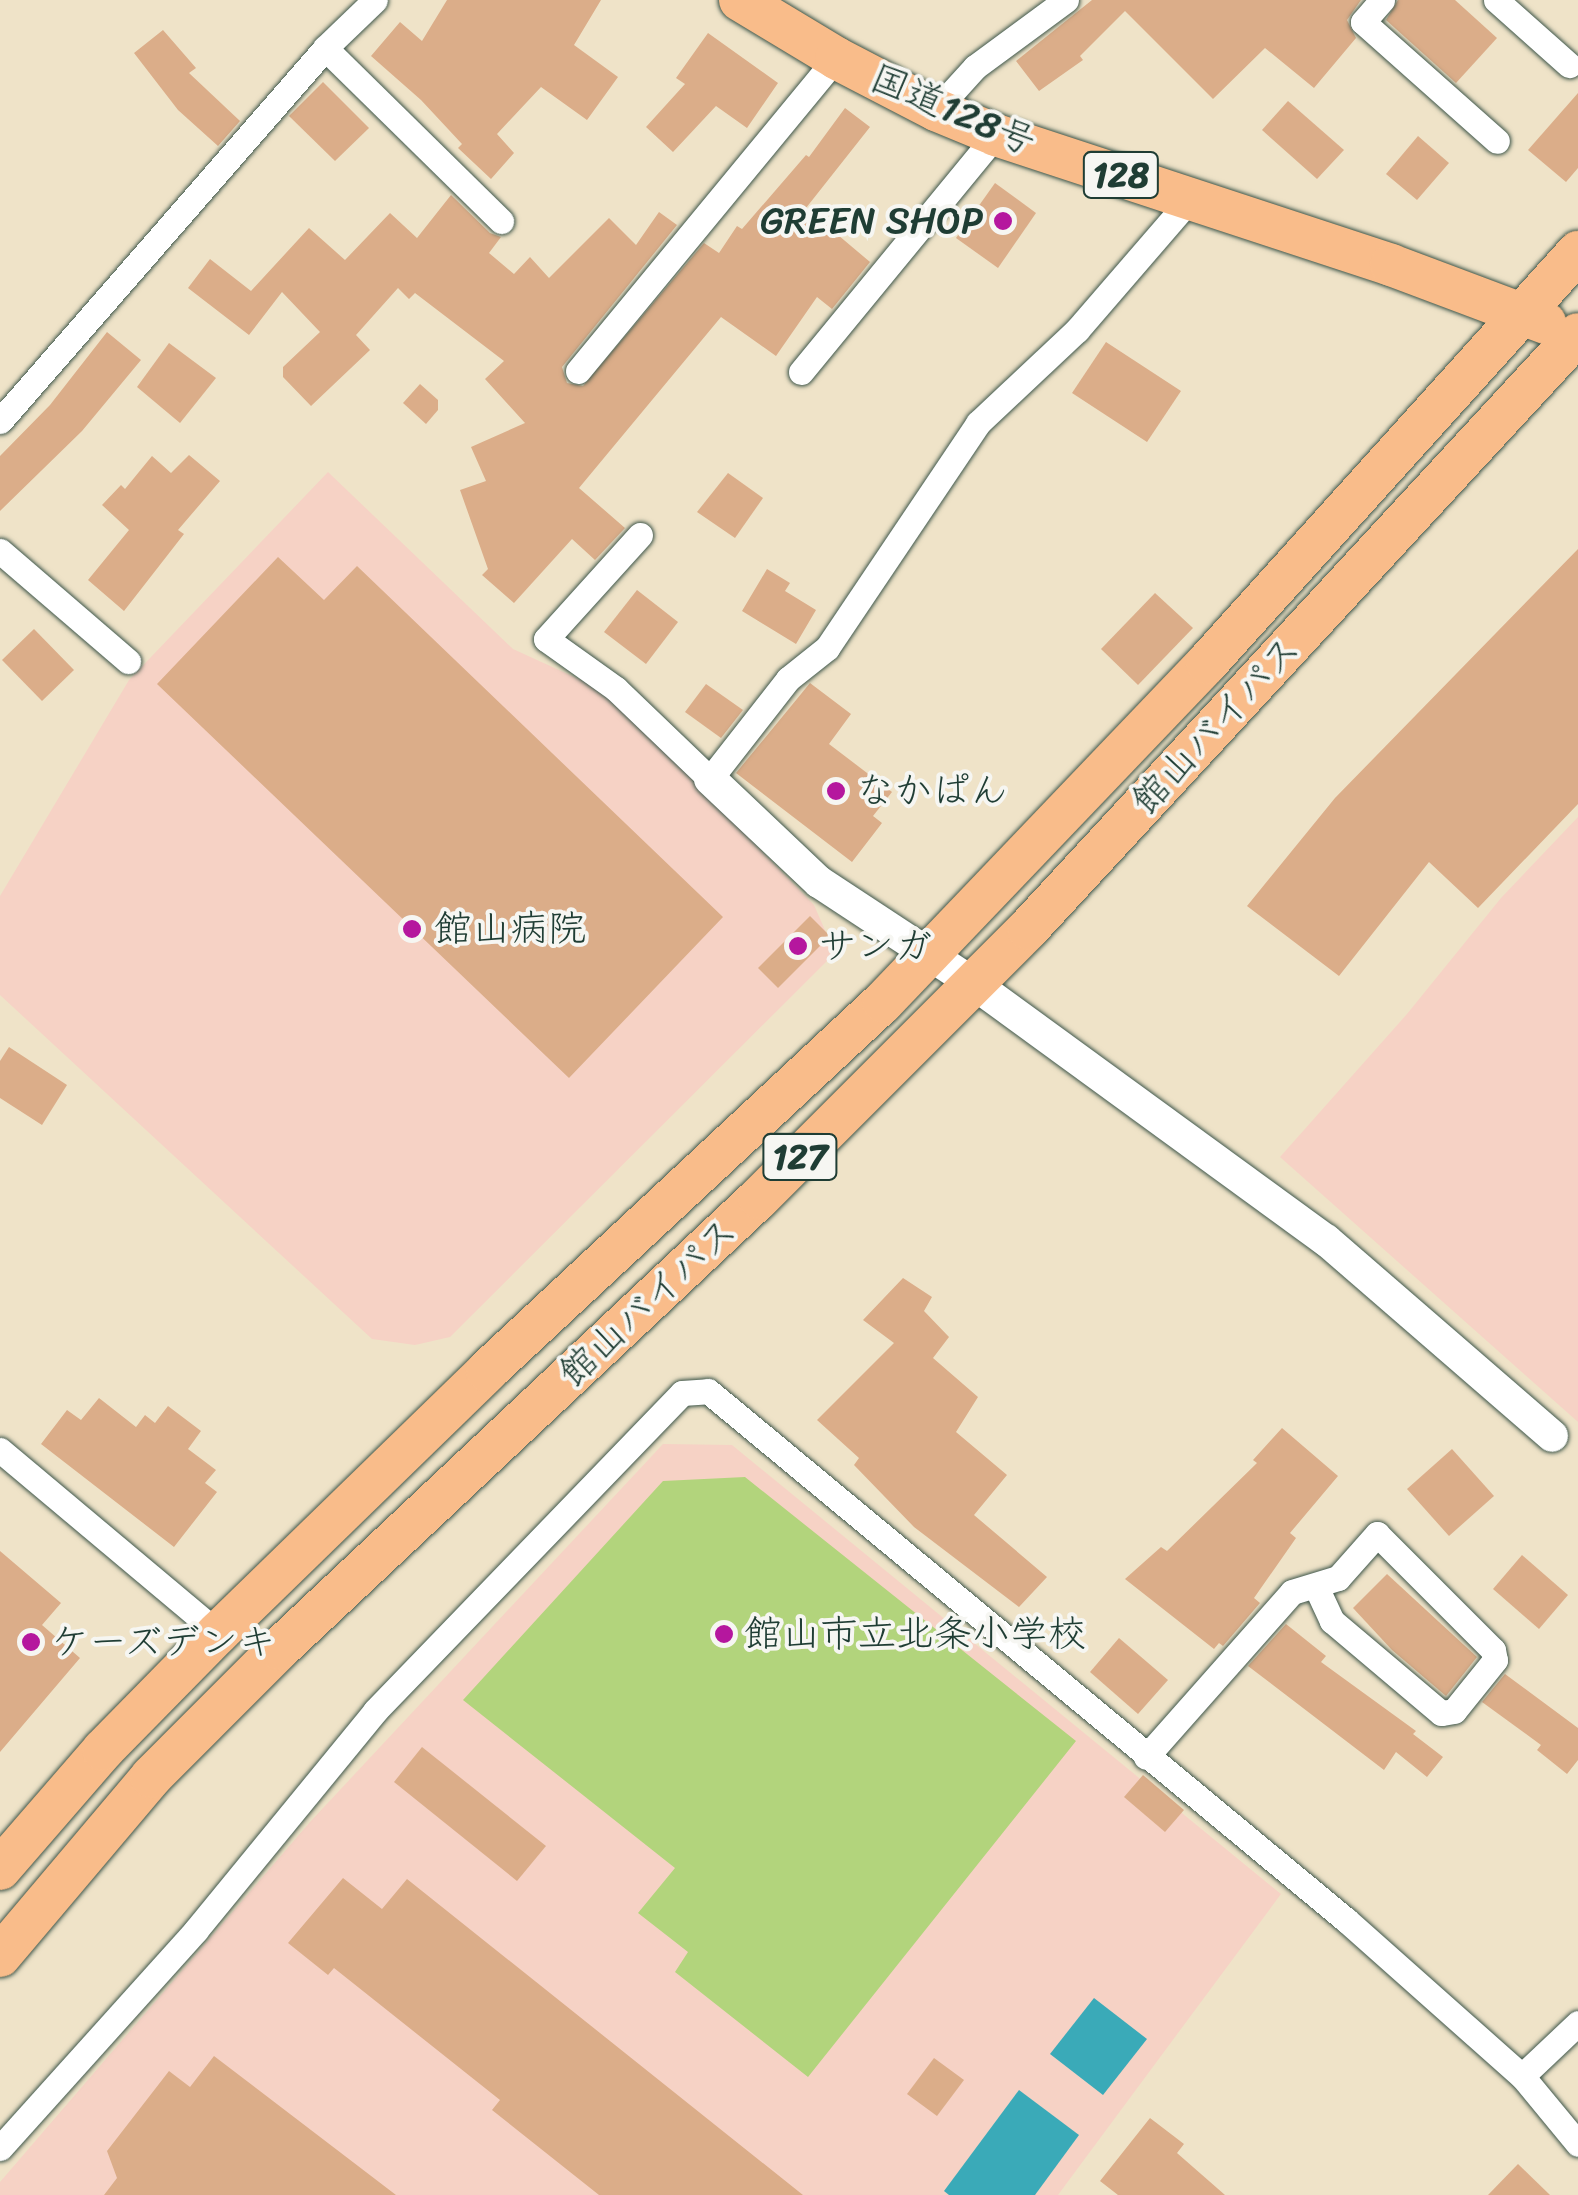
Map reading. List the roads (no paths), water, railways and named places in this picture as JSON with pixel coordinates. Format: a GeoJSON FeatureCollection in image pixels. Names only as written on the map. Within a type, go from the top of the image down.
{"type":"FeatureCollection","features":[{"type":"Feature","properties":{"kind":"highway","name":"国道128号"},"geometry":{"type":"LineString","coordinates":[[740,0],[836,58],[936,110],[1518,314]]}},
{"type":"Feature","properties":{"kind":"highway","name":"館山バイパス"},"geometry":{"type":"LineString","coordinates":[[0,1869],[103,1750],[218,1633],[486,1372],[884,1002],[1207,663],[1578,252]]}},
{"type":"Feature","properties":{"kind":"highway","name":"128"},"geometry":{"type":"LineString","coordinates":[[1518,314],[1578,335]]}},
{"type":"Feature","properties":{"kind":"highway","name":"館山バイパス"},"geometry":{"type":"LineString","coordinates":[[0,1956],[152,1777],[279,1650],[759,1198],[973,984],[1578,335]]}},
{"type":"Feature","properties":{"kind":"street"},"geometry":{"type":"LineString","coordinates":[[0,420],[325,48],[375,0]]}},
{"type":"Feature","properties":{"kind":"street"},"geometry":{"type":"LineString","coordinates":[[936,110],[975,66],[1066,0]]}},
{"type":"Feature","properties":{"kind":"street"},"geometry":{"type":"LineString","coordinates":[[1382,0],[1363,22],[1497,140]]}},
{"type":"Feature","properties":{"kind":"street"},"geometry":{"type":"LineString","coordinates":[[1496,0],[1569,65]]}},
{"type":"Feature","properties":{"kind":"street"},"geometry":{"type":"LineString","coordinates":[[325,48],[501,221]]}},
{"type":"Feature","properties":{"kind":"street"},"geometry":{"type":"LineString","coordinates":[[578,371],[836,58]]}},
{"type":"Feature","properties":{"kind":"street"},"geometry":{"type":"LineString","coordinates":[[800,372],[996,134]]}},
{"type":"Feature","properties":{"kind":"street"},"geometry":{"type":"LineString","coordinates":[[710,779],[788,679],[827,648],[978,424],[1102,304],[1192,197]]}},
{"type":"Feature","properties":{"kind":"street"},"geometry":{"type":"LineString","coordinates":[[640,534],[546,638],[616,689],[819,882],[973,984],[1326,1240],[1552,1436]]}},
{"type":"Feature","properties":{"kind":"street"},"geometry":{"type":"LineString","coordinates":[[0,550],[128,662]]}},
{"type":"Feature","properties":{"kind":"street"},"geometry":{"type":"LineString","coordinates":[[0,2148],[196,1930],[375,1711],[682,1393],[708,1392],[1346,1920],[1522,2076],[1578,2144]]}},
{"type":"Feature","properties":{"kind":"street"},"geometry":{"type":"LineString","coordinates":[[0,1450],[218,1633]]}},
{"type":"Feature","properties":{"kind":"street"},"geometry":{"type":"LineString","coordinates":[[1146,1757],[1292,1592],[1316,1588],[1338,1578],[1376,1534],[1494,1650],[1494,1660],[1454,1710],[1441,1712],[1332,1620],[1316,1588]]}},
{"type":"Feature","properties":{"kind":"street"},"geometry":{"type":"LineString","coordinates":[[1522,2076],[1578,2024]]}},
{"type":"Feature","properties":{"kind":"water"},"geometry":{"type":"Polygon","coordinates":[[[1094,1998],[1147,2039],[1103,2095],[1050,2054],[1094,1998]]]}},
{"type":"Feature","properties":{"kind":"water"},"geometry":{"type":"Polygon","coordinates":[[[1019,2090],[1079,2135],[1035,2195],[949,2195],[944,2191],[1019,2090]]]}},
{"type":"Feature","properties":{"kind":"place","name":"GREEN SHOP"},"geometry":{"type":"Point","coordinates":[1003,221]}},
{"type":"Feature","properties":{"kind":"place","name":"なかぱん"},"geometry":{"type":"Point","coordinates":[836,791]}},
{"type":"Feature","properties":{"kind":"place","name":"館山病院"},"geometry":{"type":"Point","coordinates":[412,929]}},
{"type":"Feature","properties":{"kind":"place","name":"サンガ"},"geometry":{"type":"Point","coordinates":[798,946]}},
{"type":"Feature","properties":{"kind":"place","name":"館山市立北条小学校"},"geometry":{"type":"Point","coordinates":[724,1634]}},
{"type":"Feature","properties":{"kind":"place","name":"ケーズデンキ"},"geometry":{"type":"Point","coordinates":[31,1642]}}]}
